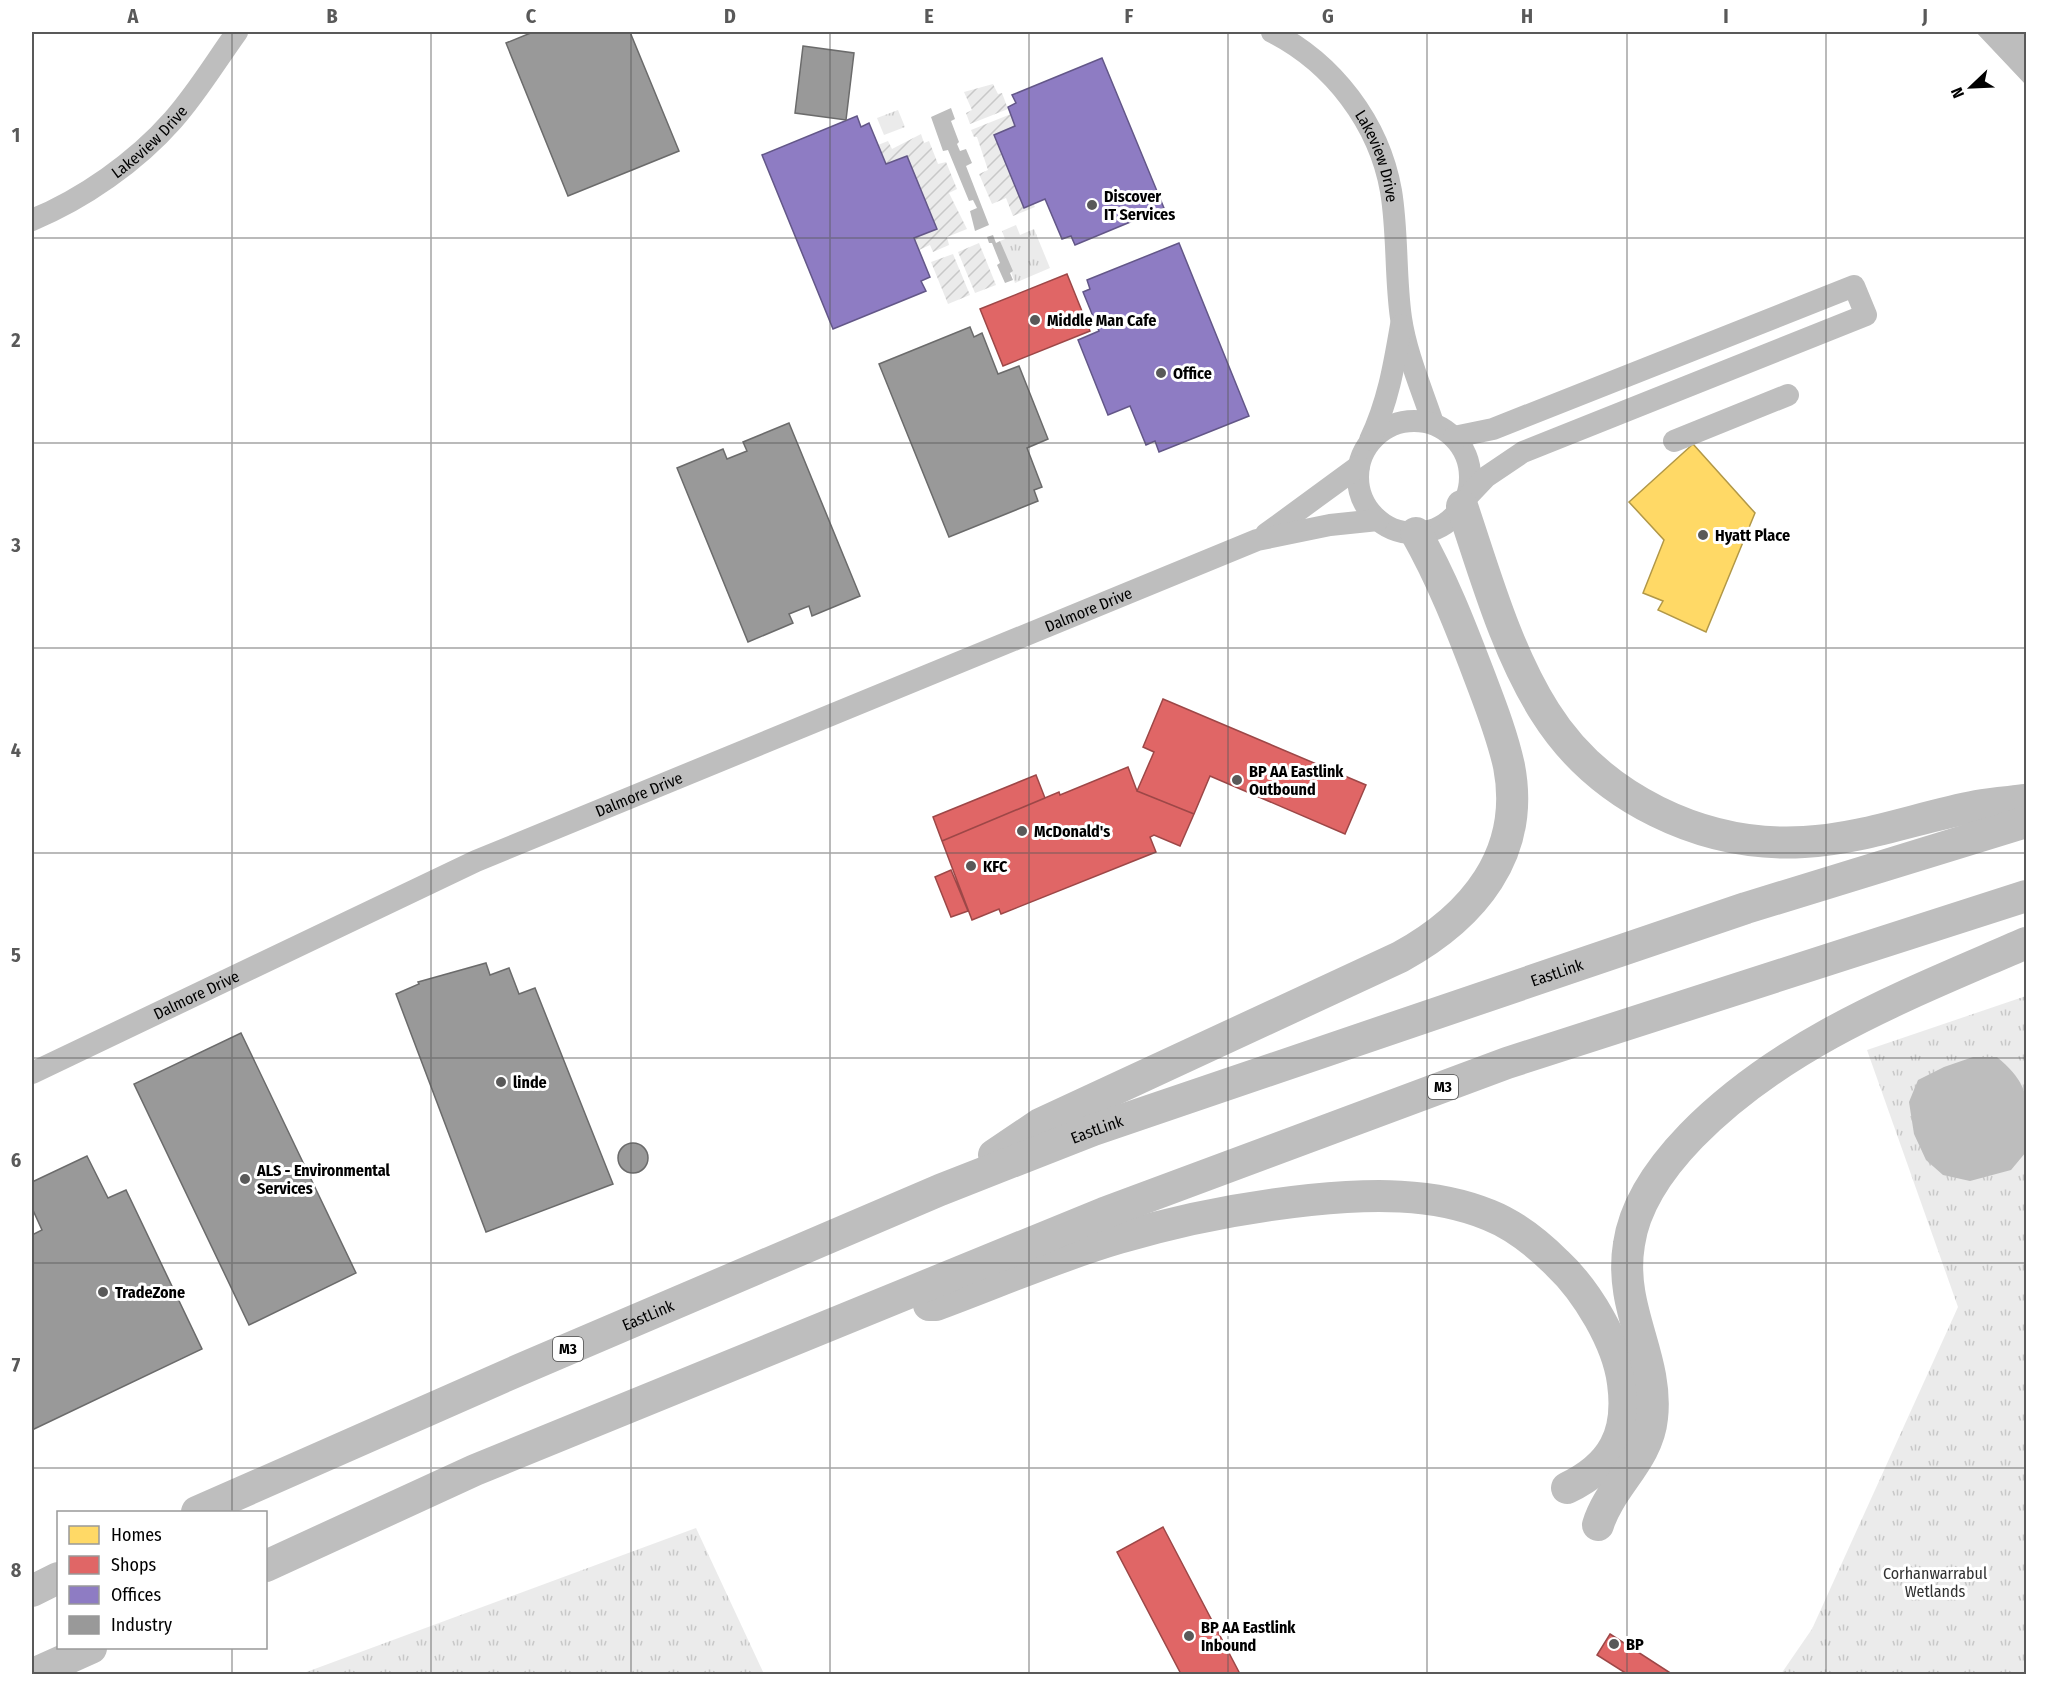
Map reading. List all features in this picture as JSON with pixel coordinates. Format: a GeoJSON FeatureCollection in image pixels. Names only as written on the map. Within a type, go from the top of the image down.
{"type":"FeatureCollection","features":[{"type":"Feature","properties":{"kind":"highway"},"geometry":{"type":"LineString","coordinates":[[1464,501],[1515,653],[1545,713],[1584,760],[1625,795],[1657,812],[1702,831],[1758,841],[1802,842],[1851,835],[1978,806],[2026,800]]}},
{"type":"Feature","properties":{"kind":"highway"},"geometry":{"type":"LineString","coordinates":[[940,1190],[1040,1124],[1420,946],[1455,921],[1482,891],[1495,871],[1506,835],[1510,810],[1509,768],[1503,742],[1454,607],[1416,533]]}},
{"type":"Feature","properties":{"kind":"highway","name":"EastLink"},"geometry":{"type":"LineString","coordinates":[[199,1511],[519,1370],[940,1190],[1093,1130],[1691,926],[2026,822]]}},
{"type":"Feature","properties":{"kind":"highway","name":"M3"},"geometry":{"type":"LineString","coordinates":[[267,1566],[475,1470],[1104,1213],[1507,1063],[2026,896]]}},
{"type":"Feature","properties":{"kind":"highway"},"geometry":{"type":"LineString","coordinates":[[1598,1525],[1610,1494],[1631,1470],[1644,1446],[1652,1420],[1654,1396],[1650,1371],[1632,1316],[1626,1273],[1629,1244],[1638,1211],[1668,1160],[1741,1090],[1785,1058],[1852,1020],[2026,942]]}},
{"type":"Feature","properties":{"kind":"highway"},"geometry":{"type":"LineString","coordinates":[[871,1307],[936,1305],[1117,1238],[1209,1214],[1283,1203],[1366,1196],[1407,1197],[1468,1208],[1491,1216],[1517,1232],[1543,1249],[1568,1273],[1590,1302],[1622,1375],[1626,1409],[1617,1442],[1607,1460],[1585,1479],[1567,1488]]}},
{"type":"Feature","properties":{"kind":"highway"},"geometry":{"type":"LineString","coordinates":[[32,1591],[57,1578]]}},
{"type":"Feature","properties":{"kind":"highway"},"geometry":{"type":"LineString","coordinates":[[33,1674],[87,1649]]}},
{"type":"Feature","properties":{"kind":"street","name":"Lakeview Drive"},"geometry":{"type":"LineString","coordinates":[[32,220],[88,189],[155,138],[189,100],[237,32]]}},
{"type":"Feature","properties":{"kind":"street","name":"Lakeview Drive"},"geometry":{"type":"LineString","coordinates":[[1272,32],[1321,65],[1345,91],[1370,129],[1390,190],[1401,320],[1433,423]]}},
{"type":"Feature","properties":{"kind":"street"},"geometry":{"type":"LineString","coordinates":[[1454,437],[1493,429],[1854,286],[1866,315],[1523,452],[1486,477],[1443,525],[1416,533],[1402,532],[1378,520],[1368,509],[1361,495],[1363,456],[1376,435],[1396,424],[1418,421],[1433,423],[1454,437],[1464,450],[1469,465],[1470,481],[1464,501]]}},
{"type":"Feature","properties":{"kind":"street","name":"Lakeview Drive"},"geometry":{"type":"LineString","coordinates":[[1363,456],[1382,414],[1391,384],[1401,320]]}},
{"type":"Feature","properties":{"kind":"street"},"geometry":{"type":"LineString","coordinates":[[1716,341],[1728,370]]}},
{"type":"Feature","properties":{"kind":"street"},"geometry":{"type":"LineString","coordinates":[[1674,441],[1788,395]]}},
{"type":"Feature","properties":{"kind":"street","name":"Dalmore Drive"},"geometry":{"type":"LineString","coordinates":[[1257,540],[1363,456]]}},
{"type":"Feature","properties":{"kind":"street","name":"Dalmore Drive"},"geometry":{"type":"LineString","coordinates":[[32,1073],[476,861],[1257,540],[1330,525],[1378,520]]}},
{"type":"Feature","properties":{"kind":"green space"},"geometry":{"type":"Polygon","coordinates":[[[993,84],[998,94],[1002,93],[1008,109],[970,124],[966,113],[972,110],[964,92],[993,84]]]}},
{"type":"Feature","properties":{"kind":"green space"},"geometry":{"type":"Polygon","coordinates":[[[898,110],[905,127],[884,135],[877,118],[898,110]]]}},
{"type":"Feature","properties":{"kind":"green space"},"geometry":{"type":"Polygon","coordinates":[[[1011,114],[1015,126],[995,135],[1035,207],[1013,216],[1006,198],[992,204],[979,174],[988,170],[977,137],[974,137],[971,130],[1011,114]]]}},
{"type":"Feature","properties":{"kind":"green space"},"geometry":{"type":"Polygon","coordinates":[[[921,134],[924,143],[929,141],[938,164],[946,162],[957,189],[949,193],[967,229],[947,237],[949,245],[933,252],[930,245],[919,250],[914,238],[936,229],[907,156],[886,164],[878,145],[888,141],[892,149],[921,134]]]}},
{"type":"Feature","properties":{"kind":"green space"},"geometry":{"type":"Polygon","coordinates":[[[1016,225],[1020,235],[1034,229],[1050,268],[1015,283],[1000,241],[1005,239],[1002,231],[1016,225]]]}},
{"type":"Feature","properties":{"kind":"green space"},"geometry":{"type":"Polygon","coordinates":[[[979,243],[996,285],[975,293],[958,252],[979,243]]]}},
{"type":"Feature","properties":{"kind":"green space"},"geometry":{"type":"Polygon","coordinates":[[[953,254],[970,295],[948,304],[931,262],[953,254]]]}},
{"type":"Feature","properties":{"kind":"green space","name":"Corhanwarrabul Wetlands"},"geometry":{"type":"Polygon","coordinates":[[[2026,996],[2026,1674],[1781,1674],[1812,1629],[1958,1307],[1867,1050],[2026,996]]]}},
{"type":"Feature","properties":{"kind":"green space"},"geometry":{"type":"Polygon","coordinates":[[[696,1528],[764,1674],[301,1674],[696,1528]]]}},
{"type":"Feature","properties":{"kind":"shaded area"},"geometry":{"type":"Polygon","coordinates":[[[1976,32],[2026,32],[2026,85],[1976,32]]]}},
{"type":"Feature","properties":{"kind":"shaded area"},"geometry":{"type":"Polygon","coordinates":[[[951,108],[955,119],[951,121],[959,142],[957,144],[960,151],[966,149],[972,163],[966,166],[989,225],[975,231],[970,211],[977,208],[973,200],[969,201],[948,150],[943,151],[931,117],[951,108]]]}},
{"type":"Feature","properties":{"kind":"shaded area"},"geometry":{"type":"Polygon","coordinates":[[[993,235],[996,243],[1000,241],[1013,271],[1010,273],[1013,280],[1005,283],[997,265],[1000,263],[987,237],[993,235]]]}},
{"type":"Feature","properties":{"kind":"shaded area"},"geometry":{"type":"Polygon","coordinates":[[[1973,1057],[1997,1057],[2018,1079],[2026,1099],[2027,1122],[2026,1152],[2011,1170],[1970,1181],[1943,1175],[1926,1160],[1914,1134],[1909,1102],[1918,1080],[1944,1067],[1973,1057]]]}},
{"type":"Feature","properties":{"kind":"building: Homes","name":"Hyatt Place"},"geometry":{"type":"Polygon","coordinates":[[[1693,444],[1755,513],[1706,632],[1658,610],[1663,601],[1643,593],[1664,540],[1629,502],[1693,444]]]}},
{"type":"Feature","properties":{"kind":"building: Shops","name":"Middle Man Cafe"},"geometry":{"type":"Polygon","coordinates":[[[1067,274],[1090,331],[1003,366],[980,309],[1067,274]]]}},
{"type":"Feature","properties":{"kind":"building: Shops"},"geometry":{"type":"Polygon","coordinates":[[[1163,699],[1366,785],[1345,834],[1210,776],[1194,814],[1137,791],[1154,752],[1143,747],[1163,699]]]}},
{"type":"Feature","properties":{"kind":"building: Shops"},"geometry":{"type":"Polygon","coordinates":[[[1128,767],[1137,791],[1194,814],[1180,846],[1154,835],[1150,837],[1156,852],[1001,914],[999,909],[972,920],[942,841],[1059,792],[1060,795],[1128,767]]]}},
{"type":"Feature","properties":{"kind":"building: Shops"},"geometry":{"type":"Polygon","coordinates":[[[1036,775],[1045,798],[942,841],[933,817],[1036,775]]]}},
{"type":"Feature","properties":{"kind":"building: Shops"},"geometry":{"type":"Polygon","coordinates":[[[951,870],[968,911],[951,917],[935,877],[951,870]]]}},
{"type":"Feature","properties":{"kind":"building: Shops"},"geometry":{"type":"Polygon","coordinates":[[[1163,1527],[1240,1674],[1181,1674],[1117,1552],[1163,1527]]]}},
{"type":"Feature","properties":{"kind":"building: Shops","name":"BP"},"geometry":{"type":"Polygon","coordinates":[[[1610,1634],[1672,1674],[1627,1674],[1597,1655],[1610,1634]]]}},
{"type":"Feature","properties":{"kind":"building: Offices"},"geometry":{"type":"Polygon","coordinates":[[[1102,58],[1164,208],[1075,245],[1071,236],[1062,239],[1045,199],[1024,208],[994,135],[1015,126],[1008,107],[1016,103],[1012,95],[1102,58]]]}},
{"type":"Feature","properties":{"kind":"building: Offices"},"geometry":{"type":"Polygon","coordinates":[[[857,116],[861,127],[869,123],[886,164],[907,156],[937,229],[914,238],[930,277],[921,281],[926,291],[833,329],[762,155],[857,116]]]}},
{"type":"Feature","properties":{"kind":"building: Offices","name":"Office"},"geometry":{"type":"Polygon","coordinates":[[[1179,243],[1249,416],[1159,452],[1155,441],[1146,445],[1130,406],[1108,415],[1078,340],[1099,331],[1083,292],[1090,289],[1087,280],[1179,243]]]}},
{"type":"Feature","properties":{"kind":"building: Industry"},"geometry":{"type":"Polygon","coordinates":[[[533,32],[630,32],[679,151],[568,196],[506,43],[533,32]]]}},
{"type":"Feature","properties":{"kind":"building: Industry"},"geometry":{"type":"Polygon","coordinates":[[[803,46],[854,53],[846,120],[795,113],[803,46]]]}},
{"type":"Feature","properties":{"kind":"building: Industry"},"geometry":{"type":"Polygon","coordinates":[[[970,327],[974,337],[982,333],[998,374],[1019,366],[1048,439],[1027,448],[1042,487],[1034,490],[1038,501],[949,537],[879,364],[970,327]]]}},
{"type":"Feature","properties":{"kind":"building: Industry"},"geometry":{"type":"Polygon","coordinates":[[[789,423],[860,596],[812,616],[809,606],[789,614],[793,623],[748,642],[677,468],[723,449],[727,459],[747,451],[743,442],[789,423]]]}},
{"type":"Feature","properties":{"kind":"building: Industry","name":"linde"},"geometry":{"type":"Polygon","coordinates":[[[486,963],[490,975],[509,968],[519,994],[535,988],[613,1184],[486,1232],[396,994],[419,984],[418,982],[486,963]]]}},
{"type":"Feature","properties":{"kind":"building: Industry","name":"ALS - Environmental Services"},"geometry":{"type":"Polygon","coordinates":[[[241,1033],[356,1273],[249,1325],[134,1084],[241,1033]]]}},
{"type":"Feature","properties":{"kind":"building: Industry"},"geometry":{"type":"Polygon","coordinates":[[[633,1143],[639,1144],[647,1152],[647,1164],[639,1172],[633,1173],[627,1172],[619,1164],[618,1158],[619,1152],[627,1144],[633,1143]]]}},
{"type":"Feature","properties":{"kind":"building: Industry","name":"TradeZone"},"geometry":{"type":"Polygon","coordinates":[[[87,1156],[108,1198],[126,1190],[202,1349],[32,1430],[32,1235],[42,1230],[32,1208],[32,1182],[87,1156]]]}},
{"type":"Feature","properties":{"kind":"place","name":"Discover IT Services"},"geometry":{"type":"Point","coordinates":[1092,205]}},
{"type":"Feature","properties":{"kind":"place","name":"Middle Man Cafe"},"geometry":{"type":"Point","coordinates":[1035,320]}},
{"type":"Feature","properties":{"kind":"place","name":"Office"},"geometry":{"type":"Point","coordinates":[1161,373]}},
{"type":"Feature","properties":{"kind":"place","name":"Hyatt Place"},"geometry":{"type":"Point","coordinates":[1703,535]}},
{"type":"Feature","properties":{"kind":"place","name":"BP AA Eastlink Outbound"},"geometry":{"type":"Point","coordinates":[1237,780]}},
{"type":"Feature","properties":{"kind":"place","name":"McDonald's"},"geometry":{"type":"Point","coordinates":[1022,831]}},
{"type":"Feature","properties":{"kind":"place","name":"KFC"},"geometry":{"type":"Point","coordinates":[971,866]}},
{"type":"Feature","properties":{"kind":"place","name":"linde"},"geometry":{"type":"Point","coordinates":[501,1082]}},
{"type":"Feature","properties":{"kind":"place","name":"ALS - Environmental Services"},"geometry":{"type":"Point","coordinates":[245,1179]}},
{"type":"Feature","properties":{"kind":"place","name":"TradeZone"},"geometry":{"type":"Point","coordinates":[103,1292]}},
{"type":"Feature","properties":{"kind":"place","name":"BP AA Eastlink Inbound"},"geometry":{"type":"Point","coordinates":[1189,1636]}},
{"type":"Feature","properties":{"kind":"place","name":"BP"},"geometry":{"type":"Point","coordinates":[1614,1644]}}]}
